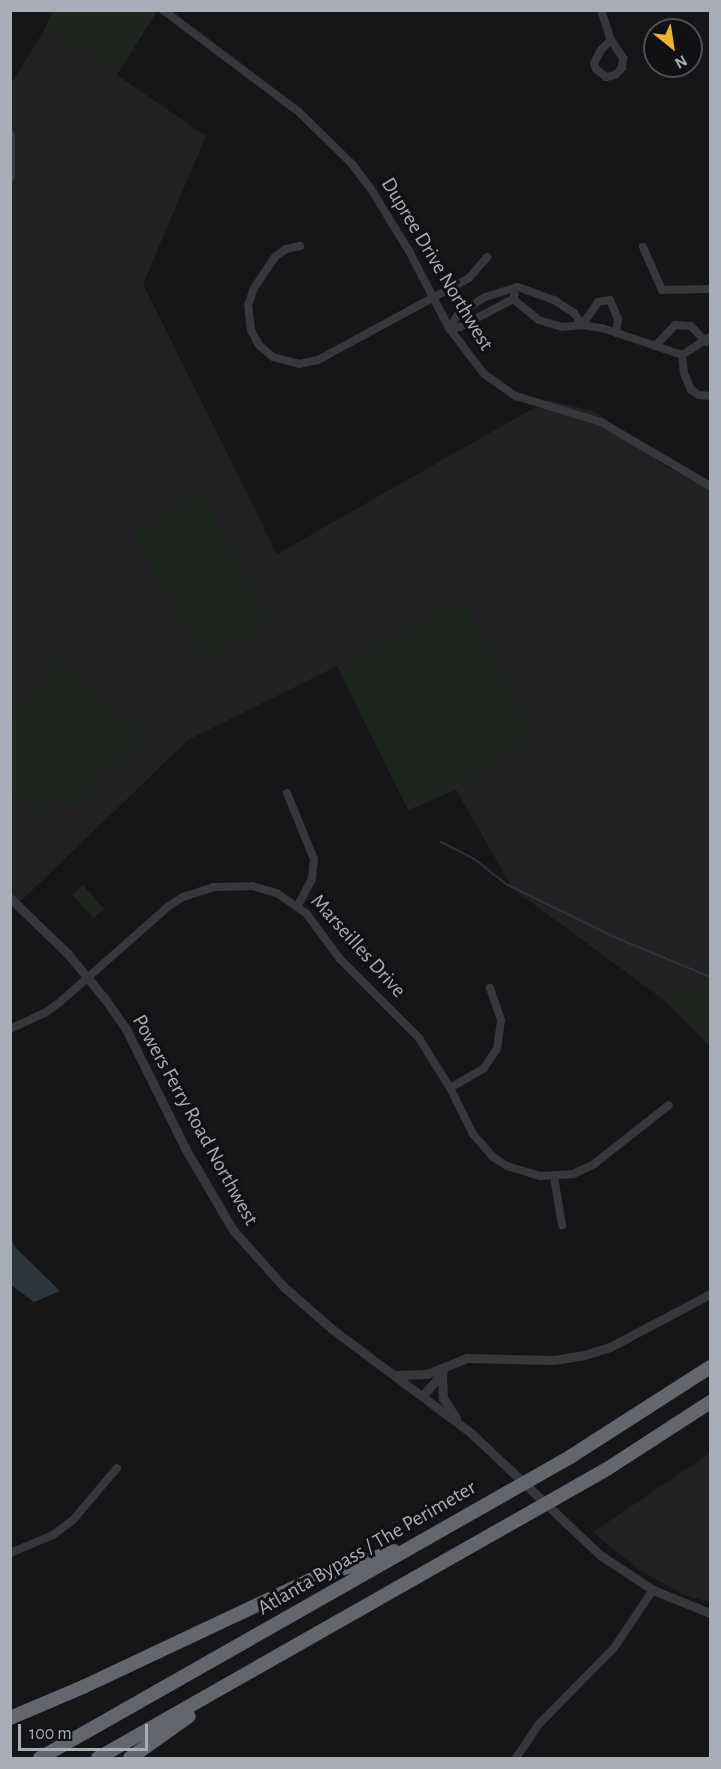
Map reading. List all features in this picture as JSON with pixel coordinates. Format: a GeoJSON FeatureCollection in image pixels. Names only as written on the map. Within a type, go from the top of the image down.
{"type":"FeatureCollection","features":[{"type":"Feature","properties":{"kind":"highway","name":"Atlanta Bypass / The Perimeter"},"geometry":{"type":"LineString","coordinates":[[40,1758],[570,1457],[711,1367]]}},
{"type":"Feature","properties":{"kind":"highway"},"geometry":{"type":"LineString","coordinates":[[98,1758],[607,1470],[711,1402]]}},
{"type":"Feature","properties":{"kind":"highway"},"geometry":{"type":"LineString","coordinates":[[10,1718],[83,1687],[310,1580],[367,1559],[414,1546]]}},
{"type":"Feature","properties":{"kind":"highway"},"geometry":{"type":"LineString","coordinates":[[130,1758],[239,1679]]}},
{"type":"Feature","properties":{"kind":"street","name":"Dupree Drive Northwest"},"geometry":{"type":"LineString","coordinates":[[163,10],[299,112],[331,140],[371,189],[409,251],[449,328],[470,358],[503,388],[530,401],[601,422],[711,486]]}},
{"type":"Feature","properties":{"kind":"street"},"geometry":{"type":"LineString","coordinates":[[601,10],[611,40],[623,58],[622,68],[615,75],[606,77],[596,69],[594,63],[601,50],[611,40]]}},
{"type":"Feature","properties":{"kind":"street"},"geometry":{"type":"LineString","coordinates":[[10,135],[10,176]]}},
{"type":"Feature","properties":{"kind":"street"},"geometry":{"type":"LineString","coordinates":[[300,246],[286,249],[275,257],[254,288],[248,305],[248,321],[254,338],[266,352],[281,361],[299,364],[318,360],[469,278],[487,257]]}},
{"type":"Feature","properties":{"kind":"street"},"geometry":{"type":"LineString","coordinates":[[643,247],[662,290],[711,289]]}},
{"type":"Feature","properties":{"kind":"street"},"geometry":{"type":"LineString","coordinates":[[449,328],[460,327],[513,298],[518,287]]}},
{"type":"Feature","properties":{"kind":"street"},"geometry":{"type":"LineString","coordinates":[[449,328],[458,315],[484,297],[518,287],[555,300],[574,313],[582,325]]}},
{"type":"Feature","properties":{"kind":"street"},"geometry":{"type":"LineString","coordinates":[[513,298],[539,321],[562,327],[582,325],[616,333],[655,346],[682,355],[708,340],[691,326],[675,325],[655,346]]}},
{"type":"Feature","properties":{"kind":"street"},"geometry":{"type":"LineString","coordinates":[[582,325],[598,302],[610,300],[618,319],[616,333]]}},
{"type":"Feature","properties":{"kind":"street"},"geometry":{"type":"LineString","coordinates":[[682,355],[684,373],[691,390],[699,395],[711,396]]}},
{"type":"Feature","properties":{"kind":"street"},"geometry":{"type":"LineString","coordinates":[[287,793],[314,859],[312,879],[298,905]]}},
{"type":"Feature","properties":{"kind":"street","name":"Marseilles Drive"},"geometry":{"type":"LineString","coordinates":[[10,1029],[45,1013],[90,978],[169,906],[200,890],[226,885],[252,886],[277,893],[298,905],[314,921],[340,959],[419,1038],[450,1088],[473,1134],[493,1156],[523,1173],[554,1177]]}},
{"type":"Feature","properties":{"kind":"street","name":"Powers Ferry Road Northwest"},"geometry":{"type":"LineString","coordinates":[[10,898],[47,932],[90,978],[127,1031],[185,1148],[233,1230],[265,1268],[306,1307],[465,1429]]}},
{"type":"Feature","properties":{"kind":"street"},"geometry":{"type":"LineString","coordinates":[[450,1088],[484,1068],[497,1049],[501,1020],[490,988]]}},
{"type":"Feature","properties":{"kind":"street"},"geometry":{"type":"LineString","coordinates":[[562,1225],[554,1177],[573,1174],[594,1164],[669,1105]]}},
{"type":"Feature","properties":{"kind":"street"},"geometry":{"type":"LineString","coordinates":[[394,1374],[419,1375],[456,1362],[480,1357],[554,1360],[584,1355],[610,1347],[711,1294]]}},
{"type":"Feature","properties":{"kind":"street"},"geometry":{"type":"LineString","coordinates":[[422,1396],[456,1362]]}},
{"type":"Feature","properties":{"kind":"street"},"geometry":{"type":"LineString","coordinates":[[442,1374],[443,1398],[465,1429],[600,1555],[653,1590],[711,1613]]}},
{"type":"Feature","properties":{"kind":"street"},"geometry":{"type":"LineString","coordinates":[[10,1553],[53,1535],[73,1520],[117,1468]]}},
{"type":"Feature","properties":{"kind":"street"},"geometry":{"type":"LineString","coordinates":[[516,1758],[540,1724],[614,1648],[653,1590]]}},
{"type":"Feature","properties":{"kind":"shaded area"},"geometry":{"type":"Polygon","coordinates":[[[53,11],[153,11],[156,13],[117,75],[43,32],[53,11]]]}},
{"type":"Feature","properties":{"kind":"shaded area"},"geometry":{"type":"Polygon","coordinates":[[[43,32],[117,75],[206,136],[143,284],[277,554],[548,400],[594,411],[667,468],[710,483],[710,978],[664,1000],[513,889],[456,790],[537,736],[461,597],[337,666],[188,740],[18,904],[11,899],[10,191],[13,165],[10,86],[43,32]]]}},
{"type":"Feature","properties":{"kind":"shaded area"},"geometry":{"type":"Polygon","coordinates":[[[201,492],[272,625],[202,662],[131,529],[201,492]]]}},
{"type":"Feature","properties":{"kind":"shaded area"},"geometry":{"type":"Polygon","coordinates":[[[461,597],[537,736],[456,790],[408,810],[337,666],[461,597]]]}},
{"type":"Feature","properties":{"kind":"shaded area"},"geometry":{"type":"Polygon","coordinates":[[[58,657],[147,736],[88,792],[88,800],[36,813],[11,793],[11,718],[58,657]]]}},
{"type":"Feature","properties":{"kind":"shaded area"},"geometry":{"type":"Polygon","coordinates":[[[83,885],[104,909],[93,918],[72,894],[83,885]]]}},
{"type":"Feature","properties":{"kind":"shaded area"},"geometry":{"type":"Polygon","coordinates":[[[710,978],[710,1046],[664,1000],[710,978]]]}},
{"type":"Feature","properties":{"kind":"shaded area"},"geometry":{"type":"Polygon","coordinates":[[[11,1239],[16,1248],[60,1291],[34,1302],[11,1285],[11,1239]]]}},
{"type":"Feature","properties":{"kind":"shaded area"},"geometry":{"type":"Polygon","coordinates":[[[710,1453],[710,1603],[681,1593],[639,1570],[593,1532],[710,1453]]]}},
{"type":"Feature","properties":{"kind":"waterway"},"geometry":{"type":"LineString","coordinates":[[441,842],[473,858],[506,884],[612,936],[710,977]]}}]}
